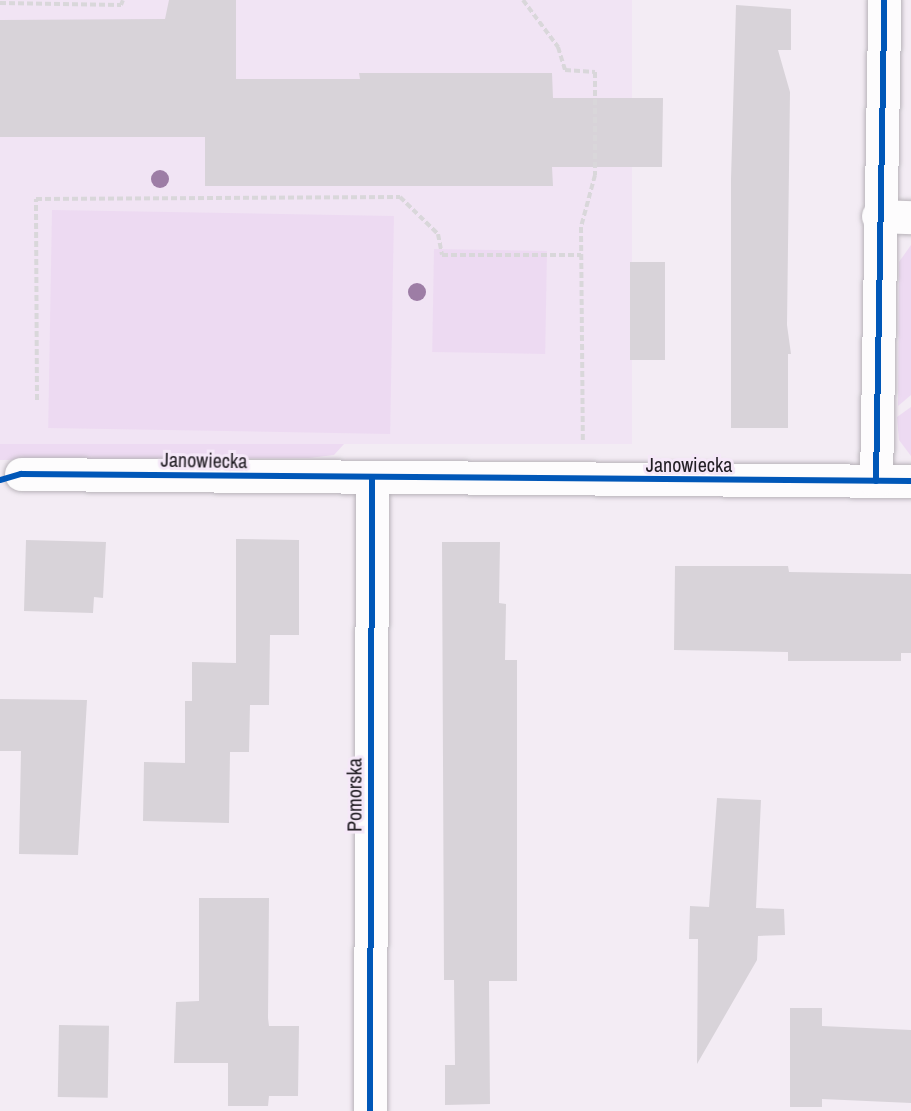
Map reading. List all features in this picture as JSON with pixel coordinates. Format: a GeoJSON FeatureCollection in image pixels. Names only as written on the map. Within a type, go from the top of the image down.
{"type":"FeatureCollection","features":[{"type":"Feature","properties":{"kind":"street"},"geometry":{"type":"LineString","coordinates":[[876,481],[878,216],[884,0]]}},
{"type":"Feature","properties":{"kind":"street"},"geometry":{"type":"LineString","coordinates":[[878,216],[911,217]]}},
{"type":"Feature","properties":{"kind":"street","name":"Janowiecka"},"geometry":{"type":"LineString","coordinates":[[21,474],[911,481]]}},
{"type":"Feature","properties":{"kind":"street","name":"Pomorska"},"geometry":{"type":"LineString","coordinates":[[370,1111],[372,478]]}},
{"type":"Feature","properties":{"kind":"path"},"geometry":{"type":"LineString","coordinates":[[0,3],[121,5],[123,0]]}},
{"type":"Feature","properties":{"kind":"path"},"geometry":{"type":"LineString","coordinates":[[523,0],[558,46],[565,70],[595,72],[595,175],[581,227],[583,444]]}},
{"type":"Feature","properties":{"kind":"path"},"geometry":{"type":"LineString","coordinates":[[37,400],[36,199],[400,196],[438,234],[442,255],[581,255]]}},
{"type":"Feature","properties":{"kind":"shaded area"},"geometry":{"type":"Polygon","coordinates":[[[0,0],[632,0],[632,444],[0,444],[0,0]]]}},
{"type":"Feature","properties":{"kind":"shaded area"},"geometry":{"type":"Polygon","coordinates":[[[52,210],[394,216],[390,434],[48,428],[52,210]]]}},
{"type":"Feature","properties":{"kind":"shaded area"},"geometry":{"type":"Polygon","coordinates":[[[911,245],[911,395],[898,406],[899,262],[911,245]]]}},
{"type":"Feature","properties":{"kind":"shaded area"},"geometry":{"type":"Polygon","coordinates":[[[434,249],[547,251],[545,354],[432,352],[434,249]]]}},
{"type":"Feature","properties":{"kind":"shaded area"},"geometry":{"type":"Polygon","coordinates":[[[911,407],[911,456],[899,440],[897,417],[911,407]]]}},
{"type":"Feature","properties":{"kind":"shaded area"},"geometry":{"type":"Polygon","coordinates":[[[0,444],[344,444],[334,455],[309,458],[0,460],[0,444]]]}},
{"type":"Feature","properties":{"kind":"building"},"geometry":{"type":"Polygon","coordinates":[[[169,0],[236,0],[236,79],[360,79],[359,73],[552,73],[553,98],[663,98],[662,167],[552,167],[553,186],[205,186],[205,137],[0,137],[0,20],[165,19],[169,0]]]}},
{"type":"Feature","properties":{"kind":"building"},"geometry":{"type":"Polygon","coordinates":[[[736,5],[791,9],[791,50],[778,50],[790,92],[787,325],[791,354],[788,354],[788,428],[731,428],[731,179],[736,5]]]}},
{"type":"Feature","properties":{"kind":"building"},"geometry":{"type":"Polygon","coordinates":[[[630,262],[665,262],[665,360],[630,360],[630,262]]]}},
{"type":"Feature","properties":{"kind":"building"},"geometry":{"type":"Polygon","coordinates":[[[236,539],[299,540],[299,635],[270,635],[269,705],[250,705],[249,752],[230,752],[229,823],[143,821],[144,762],[185,763],[185,701],[192,701],[192,662],[236,663],[236,539]]]}},
{"type":"Feature","properties":{"kind":"building"},"geometry":{"type":"Polygon","coordinates":[[[26,540],[106,542],[103,598],[94,597],[93,613],[24,611],[26,540]]]}},
{"type":"Feature","properties":{"kind":"building"},"geometry":{"type":"Polygon","coordinates":[[[442,542],[500,542],[499,603],[506,604],[505,660],[517,660],[517,981],[489,981],[490,1104],[445,1105],[445,1065],[455,1065],[454,980],[444,980],[442,542]]]}},
{"type":"Feature","properties":{"kind":"building"},"geometry":{"type":"Polygon","coordinates":[[[675,566],[788,566],[789,572],[911,574],[911,653],[901,653],[901,661],[788,661],[788,652],[674,650],[675,566]]]}},
{"type":"Feature","properties":{"kind":"building"},"geometry":{"type":"Polygon","coordinates":[[[0,699],[87,700],[78,855],[19,854],[21,751],[0,751],[0,699]]]}},
{"type":"Feature","properties":{"kind":"building"},"geometry":{"type":"Polygon","coordinates":[[[717,798],[761,800],[756,908],[784,909],[785,935],[758,936],[757,960],[697,1064],[698,939],[689,939],[690,906],[709,907],[717,798]]]}},
{"type":"Feature","properties":{"kind":"building"},"geometry":{"type":"Polygon","coordinates":[[[199,898],[269,898],[269,1026],[299,1026],[298,1096],[269,1096],[268,1106],[228,1106],[228,1063],[174,1063],[176,1002],[199,1001],[199,898]]]}},
{"type":"Feature","properties":{"kind":"building"},"geometry":{"type":"Polygon","coordinates":[[[790,1008],[822,1008],[822,1026],[911,1030],[911,1103],[822,1099],[822,1107],[790,1107],[790,1008]]]}},
{"type":"Feature","properties":{"kind":"building"},"geometry":{"type":"Polygon","coordinates":[[[59,1025],[109,1026],[108,1098],[58,1097],[59,1025]]]}},
{"type":"Feature","properties":{"kind":"cycle path"},"geometry":{"type":"LineString","coordinates":[[876,481],[884,0]]}},
{"type":"Feature","properties":{"kind":"cycle path"},"geometry":{"type":"LineString","coordinates":[[0,480],[21,474],[911,481]]}},
{"type":"Feature","properties":{"kind":"cycle path"},"geometry":{"type":"LineString","coordinates":[[370,1111],[372,479]]}}]}
